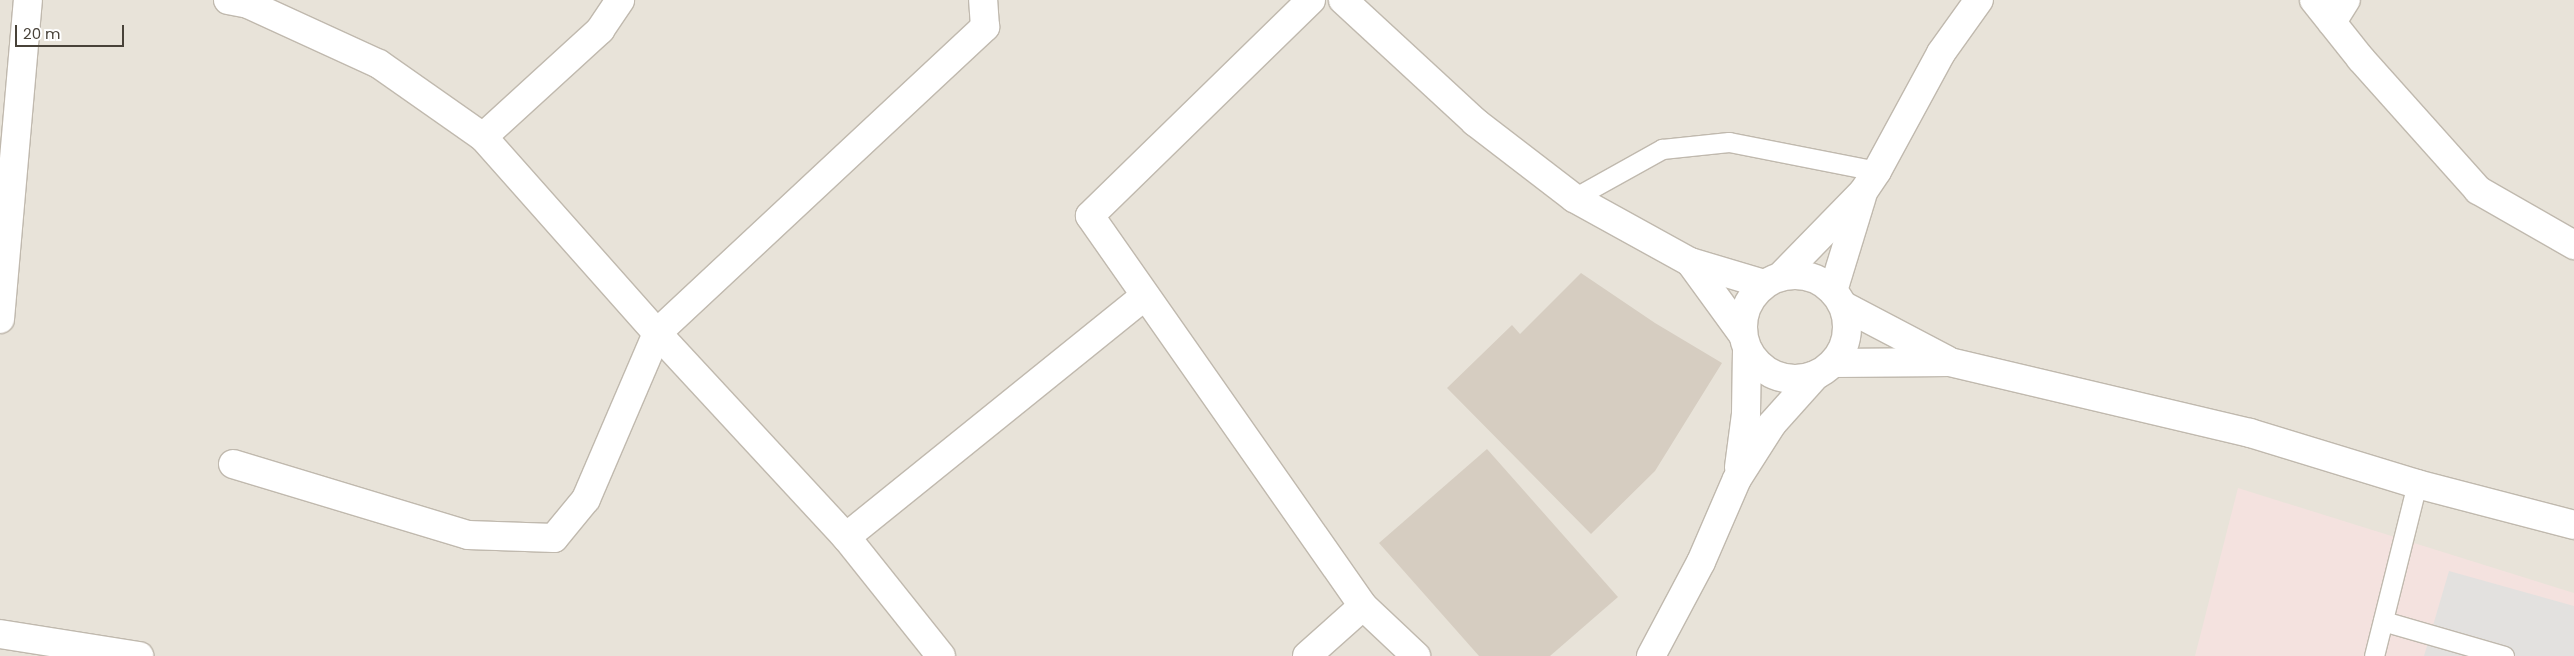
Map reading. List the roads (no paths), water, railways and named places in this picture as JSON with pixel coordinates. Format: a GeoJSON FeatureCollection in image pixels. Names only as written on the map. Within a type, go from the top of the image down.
{"type":"FeatureCollection","features":[{"type":"Feature","properties":{"kind":"street"},"geometry":{"type":"LineString","coordinates":[[0,320],[28,0]]}},
{"type":"Feature","properties":{"kind":"street"},"geometry":{"type":"LineString","coordinates":[[483,138],[600,30],[620,0]]}},
{"type":"Feature","properties":{"kind":"street"},"geometry":{"type":"LineString","coordinates":[[233,464],[468,535],[554,538],[586,499],[657,333],[985,27],[983,0]]}},
{"type":"Feature","properties":{"kind":"street"},"geometry":{"type":"LineString","coordinates":[[1311,0],[1090,216],[1363,606],[1416,656]]}},
{"type":"Feature","properties":{"kind":"street"},"geometry":{"type":"LineString","coordinates":[[1343,0],[1475,122],[1574,198],[1690,262],[1773,280],[1800,275],[1818,280],[1839,299],[1950,362],[2250,433],[2417,484],[2574,525]]}},
{"type":"Feature","properties":{"kind":"street"},"geometry":{"type":"LineString","coordinates":[[1651,656],[1701,562],[1737,479],[1772,424],[1841,353],[1848,330],[1839,299],[1870,181],[1941,53],[1980,0]]}},
{"type":"Feature","properties":{"kind":"street"},"geometry":{"type":"LineString","coordinates":[[2314,0],[2361,59],[2478,190],[2574,245]]}},
{"type":"Feature","properties":{"kind":"street"},"geometry":{"type":"LineString","coordinates":[[2332,22],[2346,0]]}},
{"type":"Feature","properties":{"kind":"street"},"geometry":{"type":"LineString","coordinates":[[243,1],[379,64],[483,138],[657,333],[846,537],[940,656]]}},
{"type":"Feature","properties":{"kind":"street"},"geometry":{"type":"LineString","coordinates":[[1737,479],[1746,414],[1745,342],[1742,320],[1746,307],[1754,294],[1773,280],[1870,181]]}},
{"type":"Feature","properties":{"kind":"street"},"geometry":{"type":"LineString","coordinates":[[1690,262],[1762,368],[1784,379],[1800,380],[1825,369],[1950,362]]}},
{"type":"Feature","properties":{"kind":"street"},"geometry":{"type":"LineString","coordinates":[[846,537],[1145,296]]}},
{"type":"Feature","properties":{"kind":"street"},"geometry":{"type":"LineString","coordinates":[[1307,656],[1363,606]]}},
{"type":"Feature","properties":{"kind":"street"},"geometry":{"type":"LineString","coordinates":[[0,634],[139,656]]}},
{"type":"Feature","properties":{"kind":"lane"},"geometry":{"type":"LineString","coordinates":[[1574,198],[1662,148],[1730,142],[1870,181]]}},
{"type":"Feature","properties":{"kind":"lane"},"geometry":{"type":"LineString","coordinates":[[2374,656],[2417,484]]}},
{"type":"Feature","properties":{"kind":"lane"},"geometry":{"type":"LineString","coordinates":[[2383,620],[2504,656]]}}]}
